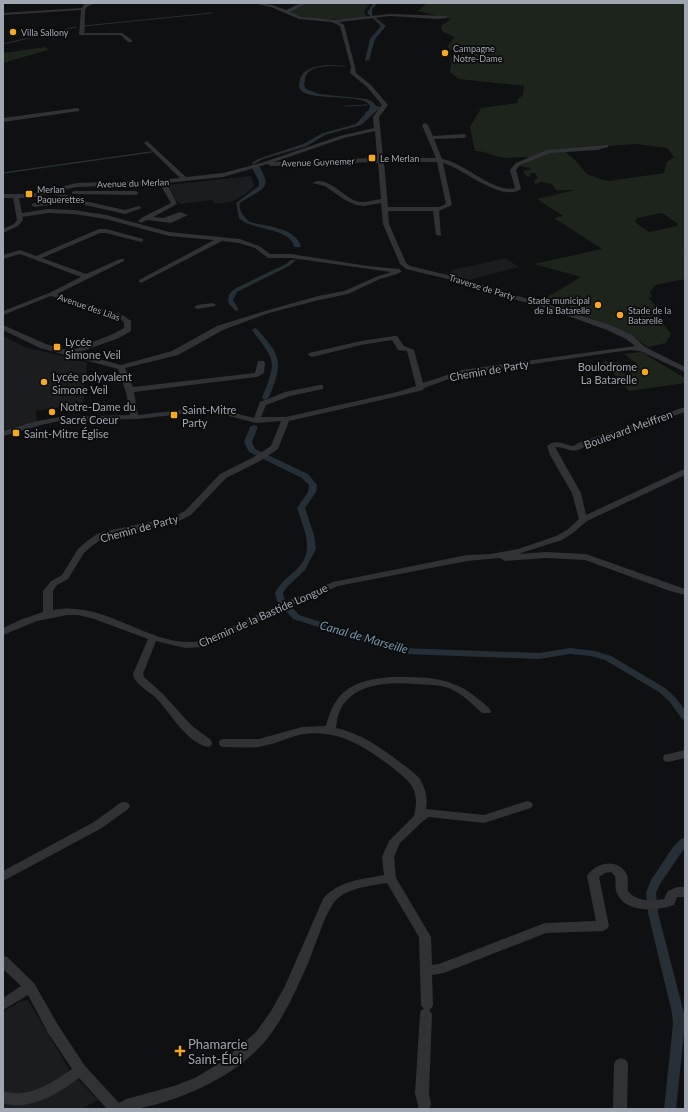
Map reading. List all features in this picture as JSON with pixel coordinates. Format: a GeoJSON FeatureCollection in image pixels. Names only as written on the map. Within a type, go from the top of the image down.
{"type":"FeatureCollection","features":[{"type":"Feature","properties":{"kind":"street"},"geometry":{"type":"LineString","coordinates":[[52,11],[56,3]]}},
{"type":"Feature","properties":{"kind":"street"},"geometry":{"type":"LineString","coordinates":[[3,14],[83,8],[86,5],[94,3]]}},
{"type":"Feature","properties":{"kind":"street"},"geometry":{"type":"LineString","coordinates":[[256,3],[272,6],[301,18],[333,21],[375,16],[445,17]]}},
{"type":"Feature","properties":{"kind":"street"},"geometry":{"type":"LineString","coordinates":[[285,12],[305,3]]}},
{"type":"Feature","properties":{"kind":"street"},"geometry":{"type":"LineString","coordinates":[[83,8],[83,28],[81,34],[122,34],[130,41]]}},
{"type":"Feature","properties":{"kind":"street"},"geometry":{"type":"LineString","coordinates":[[333,21],[343,27],[354,74],[369,86],[385,104],[376,117],[386,224],[403,264],[408,268]]}},
{"type":"Feature","properties":{"kind":"street"},"geometry":{"type":"LineString","coordinates":[[3,120],[77,110]]}},
{"type":"Feature","properties":{"kind":"street"},"geometry":{"type":"LineString","coordinates":[[385,209],[436,209],[444,208],[449,205],[440,160],[425,125]]}},
{"type":"Feature","properties":{"kind":"street"},"geometry":{"type":"LineString","coordinates":[[261,164],[335,139],[377,128]]}},
{"type":"Feature","properties":{"kind":"street"},"geometry":{"type":"LineString","coordinates":[[430,138],[464,136]]}},
{"type":"Feature","properties":{"kind":"street"},"geometry":{"type":"LineString","coordinates":[[146,143],[185,180]]}},
{"type":"Feature","properties":{"kind":"street"},"geometry":{"type":"LineString","coordinates":[[381,159],[440,160],[451,163],[474,177],[504,190],[511,191],[518,189],[513,170],[518,164],[549,151],[597,148],[606,146]]}},
{"type":"Feature","properties":{"kind":"street","name":"Avenue Guynemer"},"geometry":{"type":"LineString","coordinates":[[261,164],[381,159]]}},
{"type":"Feature","properties":{"kind":"street","name":"Avenue du Merlan"},"geometry":{"type":"LineString","coordinates":[[16,200],[77,186],[162,182],[223,175],[261,164]]}},
{"type":"Feature","properties":{"kind":"street"},"geometry":{"type":"LineString","coordinates":[[162,182],[174,204],[143,220],[165,220]]}},
{"type":"Feature","properties":{"kind":"street"},"geometry":{"type":"LineString","coordinates":[[315,183],[331,186],[338,194],[358,204],[384,201]]}},
{"type":"Feature","properties":{"kind":"street"},"geometry":{"type":"LineString","coordinates":[[53,191],[73,200],[125,212],[139,208]]}},
{"type":"Feature","properties":{"kind":"street"},"geometry":{"type":"LineString","coordinates":[[74,193],[136,193]]}},
{"type":"Feature","properties":{"kind":"street"},"geometry":{"type":"LineString","coordinates":[[84,203],[99,193]]}},
{"type":"Feature","properties":{"kind":"street"},"geometry":{"type":"LineString","coordinates":[[3,231],[16,225],[20,216],[16,200],[4,198]]}},
{"type":"Feature","properties":{"kind":"street"},"geometry":{"type":"LineString","coordinates":[[34,205],[73,200]]}},
{"type":"Feature","properties":{"kind":"street"},"geometry":{"type":"LineString","coordinates":[[436,209],[439,235]]}},
{"type":"Feature","properties":{"kind":"street"},"geometry":{"type":"LineString","coordinates":[[20,216],[63,212],[112,220],[169,234],[240,241],[257,247],[268,256],[291,256],[368,268],[399,271]]}},
{"type":"Feature","properties":{"kind":"street"},"geometry":{"type":"LineString","coordinates":[[37,258],[99,231],[106,231],[141,240]]}},
{"type":"Feature","properties":{"kind":"street"},"geometry":{"type":"LineString","coordinates":[[141,281],[221,239]]}},
{"type":"Feature","properties":{"kind":"street"},"geometry":{"type":"LineString","coordinates":[[3,257],[20,252],[87,276]]}},
{"type":"Feature","properties":{"kind":"street"},"geometry":{"type":"LineString","coordinates":[[3,313],[51,294],[122,260]]}},
{"type":"Feature","properties":{"kind":"street"},"geometry":{"type":"LineString","coordinates":[[3,328],[38,344],[121,367],[175,353],[220,328],[296,304],[346,293],[378,278],[408,268]]}},
{"type":"Feature","properties":{"kind":"street","name":"Traverse de Party"},"geometry":{"type":"LineString","coordinates":[[408,268],[458,279],[508,296],[545,305],[610,328],[629,337],[642,349]]}},
{"type":"Feature","properties":{"kind":"street","name":"Avenue des Lilas"},"geometry":{"type":"LineString","coordinates":[[51,294],[122,317],[128,323],[128,329],[121,334],[77,350],[71,354]]}},
{"type":"Feature","properties":{"kind":"street"},"geometry":{"type":"LineString","coordinates":[[197,307],[213,305]]}},
{"type":"Feature","properties":{"kind":"street"},"geometry":{"type":"LineString","coordinates":[[312,355],[361,343],[394,338],[401,348],[410,350],[420,388]]}},
{"type":"Feature","properties":{"kind":"street","name":"Chemin de Party"},"geometry":{"type":"LineString","coordinates":[[255,421],[286,419],[399,394],[420,388],[438,379],[462,372],[630,348],[642,349]]}},
{"type":"Feature","properties":{"kind":"street"},"geometry":{"type":"LineString","coordinates":[[642,349],[685,370]]}},
{"type":"Feature","properties":{"kind":"street"},"geometry":{"type":"LineString","coordinates":[[129,390],[257,375],[260,373],[260,363]]}},
{"type":"Feature","properties":{"kind":"street"},"geometry":{"type":"LineString","coordinates":[[121,367],[125,373],[135,412],[134,417]]}},
{"type":"Feature","properties":{"kind":"street"},"geometry":{"type":"LineString","coordinates":[[3,434],[24,428],[111,418],[209,410],[255,421],[263,404],[288,394],[320,387]]}},
{"type":"Feature","properties":{"kind":"street"},"geometry":{"type":"LineString","coordinates":[[120,418],[130,411],[133,406]]}},
{"type":"Feature","properties":{"kind":"street","name":"Boulevard Meiffren"},"geometry":{"type":"LineString","coordinates":[[584,519],[580,510],[575,489],[550,448],[553,444],[571,449],[685,409]]}},
{"type":"Feature","properties":{"kind":"street","name":"Chemin de Party"},"geometry":{"type":"LineString","coordinates":[[48,614],[48,591],[54,583],[65,577],[81,551],[89,544],[100,536],[176,519],[188,513],[222,476],[266,454],[275,446],[286,419]]}},
{"type":"Feature","properties":{"kind":"street","name":"Chemin de la Bastide Longue"},"geometry":{"type":"LineString","coordinates":[[3,632],[48,614],[89,614],[153,637],[192,646],[204,644],[290,603],[336,584],[467,558],[492,558],[549,541],[567,533],[584,519],[685,472]]}},
{"type":"Feature","properties":{"kind":"street"},"geometry":{"type":"LineString","coordinates":[[492,558],[546,555],[586,557],[685,592]]}},
{"type":"Feature","properties":{"kind":"street"},"geometry":{"type":"LineString","coordinates":[[153,637],[138,674],[139,678],[162,699],[172,713],[184,725],[200,739],[208,743]]}},
{"type":"Feature","properties":{"kind":"street"},"geometry":{"type":"LineString","coordinates":[[330,729],[331,720],[337,706],[346,695],[363,684],[383,679],[407,680],[456,688],[486,710]]}},
{"type":"Feature","properties":{"kind":"street"},"geometry":{"type":"LineString","coordinates":[[224,744],[264,742],[294,732],[310,729],[330,729],[368,743],[413,778],[418,784],[423,804],[419,818]]}},
{"type":"Feature","properties":{"kind":"street"},"geometry":{"type":"LineString","coordinates":[[668,758],[685,754]]}},
{"type":"Feature","properties":{"kind":"street"},"geometry":{"type":"LineString","coordinates":[[424,1105],[422,1092],[426,1009],[426,972],[424,938],[417,921],[390,878],[388,857],[395,841],[419,818],[428,813],[484,819],[527,805]]}},
{"type":"Feature","properties":{"kind":"street"},"geometry":{"type":"LineString","coordinates":[[3,876],[98,825],[124,806]]}},
{"type":"Feature","properties":{"kind":"street"},"geometry":{"type":"LineString","coordinates":[[426,972],[440,969],[545,928],[603,926],[593,876],[595,872],[601,868],[617,870],[621,875],[622,891],[626,898],[632,902],[663,905],[670,902],[672,894],[677,892],[685,892]]}},
{"type":"Feature","properties":{"kind":"street"},"geometry":{"type":"LineString","coordinates":[[120,1109],[126,1105],[191,1086],[214,1074],[252,1045],[262,1034],[278,1009],[305,956],[327,903],[335,893],[360,884],[390,878]]}},
{"type":"Feature","properties":{"kind":"street"},"geometry":{"type":"LineString","coordinates":[[3,960],[30,987],[53,1029],[80,1070],[116,1109]]}},
{"type":"Feature","properties":{"kind":"street"},"geometry":{"type":"LineString","coordinates":[[3,1005],[30,987]]}},
{"type":"Feature","properties":{"kind":"street"},"geometry":{"type":"LineString","coordinates":[[620,1109],[621,1064]]}},
{"type":"Feature","properties":{"kind":"street"},"geometry":{"type":"LineString","coordinates":[[3,1097],[11,1101],[26,1100],[47,1091],[80,1070]]}},
{"type":"Feature","properties":{"kind":"shaded area"},"geometry":{"type":"Polygon","coordinates":[[[307,3],[370,3],[364,12],[367,17],[327,20],[307,18],[288,11],[307,3]]]}},
{"type":"Feature","properties":{"kind":"shaded area"},"geometry":{"type":"Polygon","coordinates":[[[373,3],[378,3],[372,9],[372,15],[386,26],[375,39],[369,60],[365,61],[370,39],[381,26],[367,13],[373,3]]]}},
{"type":"Feature","properties":{"kind":"shaded area"},"geometry":{"type":"Polygon","coordinates":[[[427,3],[685,3],[685,249],[683,250],[685,252],[685,279],[656,285],[650,292],[652,298],[648,297],[658,309],[659,318],[671,334],[666,343],[648,347],[630,334],[615,327],[542,300],[581,277],[534,264],[602,249],[554,218],[563,216],[537,199],[575,190],[556,190],[552,184],[541,182],[535,184],[534,180],[538,178],[535,173],[530,173],[530,176],[527,177],[523,171],[530,170],[531,168],[519,166],[532,159],[523,157],[503,158],[484,152],[475,151],[470,127],[481,108],[518,103],[518,99],[523,95],[524,86],[459,79],[450,72],[452,55],[456,53],[447,47],[455,37],[443,32],[441,26],[451,19],[418,11],[427,3]],[[637,144],[562,149],[575,160],[587,174],[609,181],[664,173],[667,162],[674,157],[667,148],[637,144]],[[662,213],[637,218],[635,222],[649,232],[677,226],[677,223],[662,213]]]}},
{"type":"Feature","properties":{"kind":"shaded area"},"geometry":{"type":"Polygon","coordinates":[[[46,47],[48,50],[3,63],[3,53],[46,47]]]}},
{"type":"Feature","properties":{"kind":"shaded area"},"geometry":{"type":"Polygon","coordinates":[[[326,65],[350,66],[323,67],[311,70],[307,74],[305,80],[304,85],[306,89],[319,94],[367,99],[373,102],[376,106],[381,107],[361,125],[325,135],[307,146],[263,159],[252,165],[253,162],[258,159],[303,144],[323,133],[356,124],[366,113],[364,113],[369,110],[370,106],[365,102],[356,99],[319,96],[308,94],[301,90],[299,84],[300,79],[305,72],[312,68],[326,65]]]}},
{"type":"Feature","properties":{"kind":"shaded area"},"geometry":{"type":"Polygon","coordinates":[[[259,166],[264,174],[265,185],[258,192],[240,203],[242,214],[250,222],[280,229],[293,235],[298,240],[301,247],[294,247],[286,236],[278,232],[252,225],[239,218],[236,203],[259,186],[259,181],[252,168],[259,166]]]}},
{"type":"Feature","properties":{"kind":"shaded area"},"geometry":{"type":"Polygon","coordinates":[[[251,176],[254,183],[253,187],[248,192],[234,201],[215,204],[212,200],[180,204],[171,196],[166,185],[251,176]]]}},
{"type":"Feature","properties":{"kind":"shaded area"},"geometry":{"type":"Polygon","coordinates":[[[506,258],[519,267],[469,280],[445,273],[453,271],[452,270],[506,258]]]}},
{"type":"Feature","properties":{"kind":"shaded area"},"geometry":{"type":"Polygon","coordinates":[[[291,260],[296,260],[289,266],[237,292],[233,300],[239,310],[236,311],[229,304],[228,299],[230,293],[236,288],[286,264],[291,260]]]}},
{"type":"Feature","properties":{"kind":"shaded area","name":"Lycée polyvalent Simone Veil"},"geometry":{"type":"Polygon","coordinates":[[[3,336],[25,347],[87,362],[83,403],[36,411],[37,422],[3,430],[3,336]]]}},
{"type":"Feature","properties":{"kind":"shaded area","name":"Boulodrome La Batarelle"},"geometry":{"type":"Polygon","coordinates":[[[641,352],[685,378],[685,383],[629,391],[602,361],[625,363],[627,365],[636,363],[624,354],[641,352]]]}},
{"type":"Feature","properties":{"kind":"shaded area"},"geometry":{"type":"Polygon","coordinates":[[[28,1000],[71,1073],[98,1100],[81,1109],[3,1109],[3,1012],[21,1001],[28,1000]]]}},
{"type":"Feature","properties":{"kind":"waterway"},"geometry":{"type":"LineString","coordinates":[[84,26],[212,13]]}},
{"type":"Feature","properties":{"kind":"waterway"},"geometry":{"type":"LineString","coordinates":[[3,44],[76,27]]}},
{"type":"Feature","properties":{"kind":"waterway"},"geometry":{"type":"LineString","coordinates":[[345,106],[367,105]]}},
{"type":"Feature","properties":{"kind":"waterway"},"geometry":{"type":"LineString","coordinates":[[3,173],[151,152]]}},
{"type":"Feature","properties":{"kind":"waterway","name":"Canal de Marseille"},"geometry":{"type":"LineString","coordinates":[[255,330],[274,355],[275,368],[265,398]]}},
{"type":"Feature","properties":{"kind":"waterway","name":"Canal de Marseille"},"geometry":{"type":"LineString","coordinates":[[254,427],[248,442],[252,450],[305,476],[313,485],[312,492],[301,508],[310,535],[312,549],[302,568],[282,587],[279,593],[280,599],[296,617],[403,651],[539,656],[570,651],[592,653],[608,658],[662,690],[672,699],[685,717]]}},
{"type":"Feature","properties":{"kind":"waterway","name":"Canal de Marseille"},"geometry":{"type":"LineString","coordinates":[[670,1109],[679,1024],[678,1013],[653,913],[651,893],[655,883],[677,850],[685,842]]}},
{"type":"Feature","properties":{"kind":"place","name":"Villa Sallony"},"geometry":{"type":"Point","coordinates":[13,32]}},
{"type":"Feature","properties":{"kind":"place","name":"Campagne Notre-Dame"},"geometry":{"type":"Point","coordinates":[445,53]}},
{"type":"Feature","properties":{"kind":"place","name":"Le Merlan"},"geometry":{"type":"Point","coordinates":[372,158]}},
{"type":"Feature","properties":{"kind":"place","name":"Merlan Paquerettes"},"geometry":{"type":"Point","coordinates":[29,194]}},
{"type":"Feature","properties":{"kind":"place","name":"Stade municipal de la Batarelle"},"geometry":{"type":"Point","coordinates":[598,305]}},
{"type":"Feature","properties":{"kind":"place","name":"Stade de la Batarelle"},"geometry":{"type":"Point","coordinates":[620,315]}},
{"type":"Feature","properties":{"kind":"place","name":"Lycée Simone Veil"},"geometry":{"type":"Point","coordinates":[57,347]}},
{"type":"Feature","properties":{"kind":"place","name":"Boulodrome La Batarelle"},"geometry":{"type":"Point","coordinates":[645,372]}},
{"type":"Feature","properties":{"kind":"place","name":"Lycée polyvalent Simone Veil"},"geometry":{"type":"Point","coordinates":[44,382]}},
{"type":"Feature","properties":{"kind":"place","name":"Notre-Dame du Sacré Coeur"},"geometry":{"type":"Point","coordinates":[52,412]}},
{"type":"Feature","properties":{"kind":"place","name":"Saint-Mitre Party"},"geometry":{"type":"Point","coordinates":[174,415]}},
{"type":"Feature","properties":{"kind":"place","name":"Saint-Mitre Église"},"geometry":{"type":"Point","coordinates":[16,433]}},
{"type":"Feature","properties":{"kind":"place","name":"Phamarcie Saint-Éloi"},"geometry":{"type":"Point","coordinates":[180,1051]}}]}
